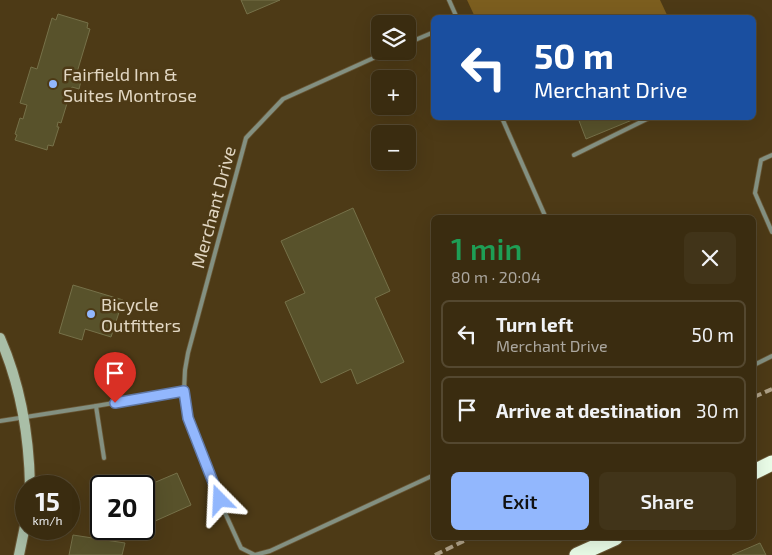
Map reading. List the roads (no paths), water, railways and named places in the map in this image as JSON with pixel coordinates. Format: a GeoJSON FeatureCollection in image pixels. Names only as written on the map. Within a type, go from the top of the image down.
{"type":"FeatureCollection","features":[{"type":"Feature","properties":{"kind":"highway"},"geometry":{"type":"LineString","coordinates":[[756,471],[772,463]]}},
{"type":"Feature","properties":{"kind":"highway"},"geometry":{"type":"LineString","coordinates":[[577,555],[611,540]]}},
{"type":"Feature","properties":{"kind":"street"},"geometry":{"type":"LineString","coordinates":[[0,338],[19,392],[29,456],[30,475]]}},
{"type":"Feature","properties":{"kind":"street"},"geometry":{"type":"LineString","coordinates":[[19,555],[22,540]]}},
{"type":"Feature","properties":{"kind":"lane"},"geometry":{"type":"LineString","coordinates":[[449,0],[456,15]]}},
{"type":"Feature","properties":{"kind":"lane"},"geometry":{"type":"LineString","coordinates":[[416,40],[431,33]]}},
{"type":"Feature","properties":{"kind":"lane","name":"Merchant Drive"},"geometry":{"type":"LineString","coordinates":[[371,59],[283,98],[246,138],[188,352],[184,370],[184,391],[188,418],[226,515],[241,548],[255,555],[270,551],[431,476]]}},
{"type":"Feature","properties":{"kind":"lane"},"geometry":{"type":"LineString","coordinates":[[503,120],[545,215]]}},
{"type":"Feature","properties":{"kind":"lane"},"geometry":{"type":"LineString","coordinates":[[574,155],[645,120]]}},
{"type":"Feature","properties":{"kind":"lane"},"geometry":{"type":"LineString","coordinates":[[772,155],[761,160],[755,193],[772,232]]}},
{"type":"Feature","properties":{"kind":"lane"},"geometry":{"type":"LineString","coordinates":[[756,364],[772,356]]}},
{"type":"Feature","properties":{"kind":"lane"},"geometry":{"type":"LineString","coordinates":[[0,421],[184,391]]}},
{"type":"Feature","properties":{"kind":"lane"},"geometry":{"type":"LineString","coordinates":[[96,406],[104,458]]}},
{"type":"Feature","properties":{"kind":"railway"},"geometry":{"type":"LineString","coordinates":[[756,396],[772,389]]}},
{"type":"Feature","properties":{"kind":"railway"},"geometry":{"type":"LineString","coordinates":[[435,555],[466,540]]}},
{"type":"Feature","properties":{"kind":"place","name":"Fairfield Inn & Suites Montrose"},"geometry":{"type":"Point","coordinates":[53,84]}},
{"type":"Feature","properties":{"kind":"place","name":"Bicycle Outfitters"},"geometry":{"type":"Point","coordinates":[91,314]}}]}
